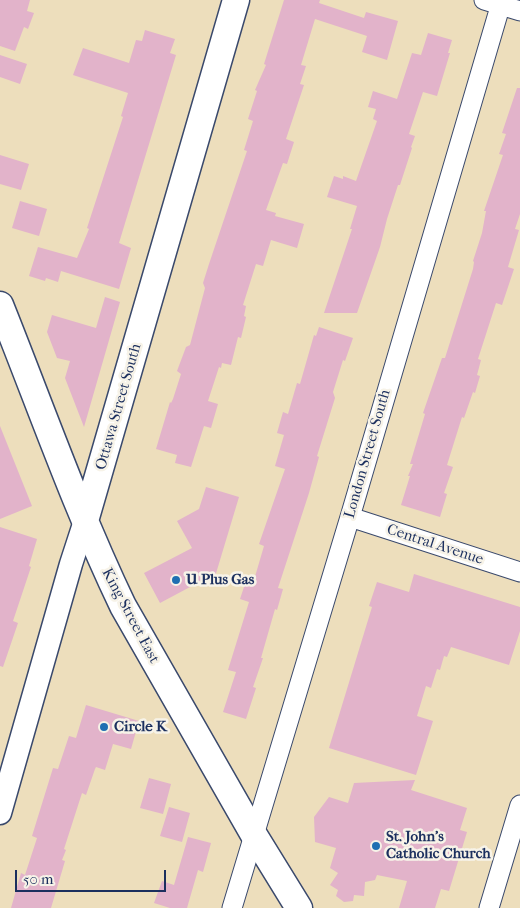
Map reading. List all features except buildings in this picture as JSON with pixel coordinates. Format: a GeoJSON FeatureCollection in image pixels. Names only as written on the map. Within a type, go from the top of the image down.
{"type":"FeatureCollection","features":[{"type":"Feature","properties":{"kind":"main road","name":"Ottawa Street South"},"geometry":{"type":"LineString","coordinates":[[85,521],[236,0]]}},
{"type":"Feature","properties":{"kind":"main road","name":"King Street East"},"geometry":{"type":"LineString","coordinates":[[0,305],[85,521],[123,606],[254,835],[299,908]]}},
{"type":"Feature","properties":{"kind":"street"},"geometry":{"type":"LineString","coordinates":[[496,2],[520,11]]}},
{"type":"Feature","properties":{"kind":"street","name":"London Street South"},"geometry":{"type":"LineString","coordinates":[[232,908],[350,517],[496,2]]}},
{"type":"Feature","properties":{"kind":"street","name":"Central Avenue"},"geometry":{"type":"LineString","coordinates":[[350,517],[520,572]]}},
{"type":"Feature","properties":{"kind":"street","name":"Ottawa Street South"},"geometry":{"type":"LineString","coordinates":[[2,802],[85,521]]}},
{"type":"Feature","properties":{"kind":"street"},"geometry":{"type":"LineString","coordinates":[[490,908],[520,806]]}},
{"type":"Feature","properties":{"kind":"place","name":"U Plus Gas"},"geometry":{"type":"Point","coordinates":[176,580]}},
{"type":"Feature","properties":{"kind":"place","name":"Circle K"},"geometry":{"type":"Point","coordinates":[104,727]}},
{"type":"Feature","properties":{"kind":"place","name":"St. John's Catholic Church"},"geometry":{"type":"Point","coordinates":[376,846]}}]}
